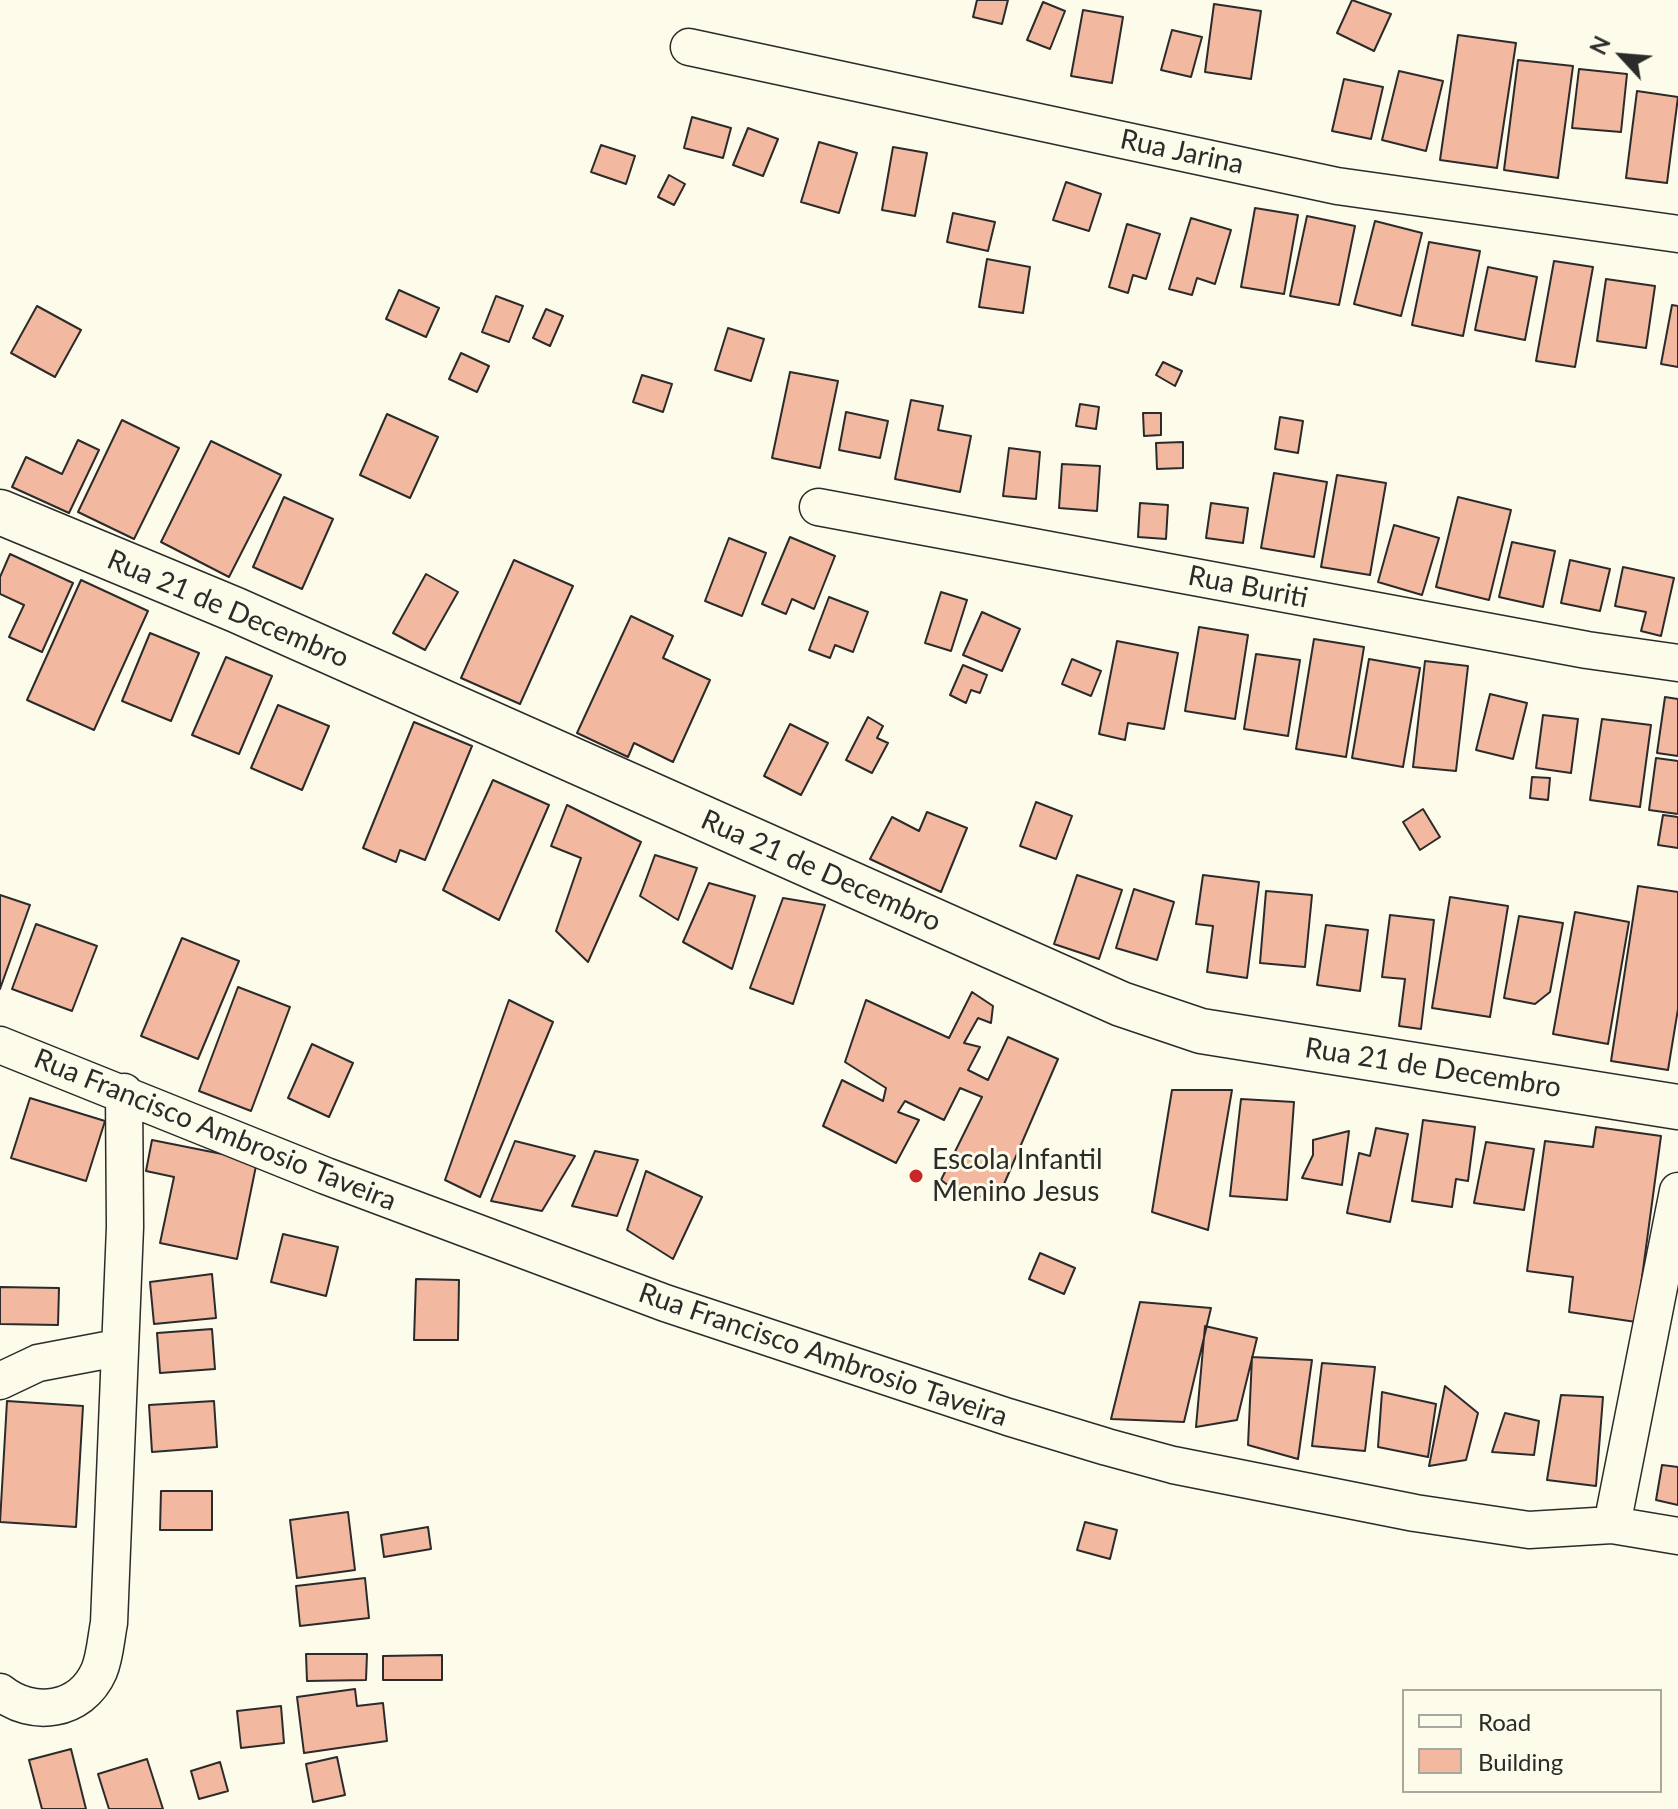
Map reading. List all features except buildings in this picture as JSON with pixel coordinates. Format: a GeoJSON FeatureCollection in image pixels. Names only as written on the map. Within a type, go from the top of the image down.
{"type":"FeatureCollection","features":[{"type":"Feature","properties":{"kind":"street","name":"Rua Jarina"},"geometry":{"type":"LineString","coordinates":[[689,47],[1337,186],[1678,234]]}},
{"type":"Feature","properties":{"kind":"street","name":"Rua Buriti"},"geometry":{"type":"LineString","coordinates":[[818,507],[1572,647],[1678,663]]}},
{"type":"Feature","properties":{"kind":"street","name":"Rua 21 de Decembro"},"geometry":{"type":"LineString","coordinates":[[0,512],[236,610],[1121,1004],[1201,1031],[1678,1107]]}},
{"type":"Feature","properties":{"kind":"street","name":"Rua Francisco Ambrosio Taveira"},"geometry":{"type":"LineString","coordinates":[[0,1045],[124,1092],[326,1176],[665,1303],[1107,1447],[1173,1465],[1415,1513],[1529,1530],[1612,1525],[1678,1536]]}},
{"type":"Feature","properties":{"kind":"street"},"geometry":{"type":"LineString","coordinates":[[0,1692],[12,1701],[38,1709],[64,1707],[83,1692],[98,1672],[109,1623],[117,1348],[125,1227],[124,1092]]}},
{"type":"Feature","properties":{"kind":"street"},"geometry":{"type":"LineString","coordinates":[[1612,1525],[1678,1191]]}},
{"type":"Feature","properties":{"kind":"street"},"geometry":{"type":"LineString","coordinates":[[0,1381],[38,1363],[117,1348]]}},
{"type":"Feature","properties":{"kind":"place","name":"Escola Infantil Menino Jesus"},"geometry":{"type":"Point","coordinates":[916,1176]}}]}
